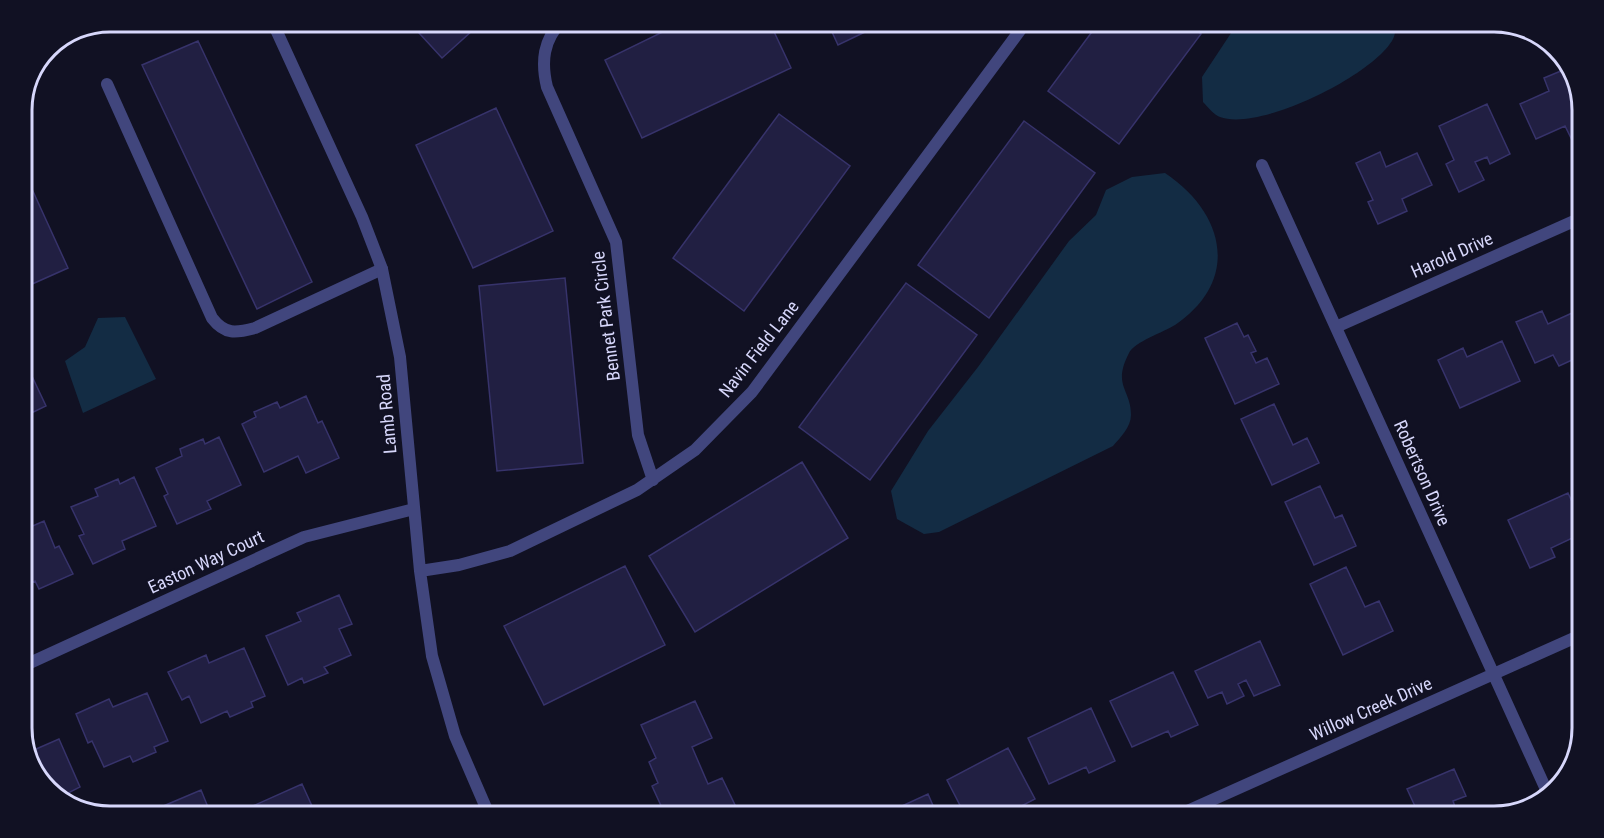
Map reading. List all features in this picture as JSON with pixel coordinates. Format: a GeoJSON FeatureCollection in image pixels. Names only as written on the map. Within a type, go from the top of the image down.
{"type":"FeatureCollection","features":[{"type":"Feature","properties":{"kind":"street","name":"Lamb Road"},"geometry":{"type":"LineString","coordinates":[[277,31],[362,217],[382,269],[399,357],[426,623],[442,696],[455,736],[485,806]]}},
{"type":"Feature","properties":{"kind":"street","name":"Bennet Park Circle"},"geometry":{"type":"LineString","coordinates":[[555,31],[548,40],[543,55],[547,87],[616,242],[638,435],[653,480]]}},
{"type":"Feature","properties":{"kind":"street","name":"Navin Field Lane"},"geometry":{"type":"LineString","coordinates":[[420,571],[459,565],[510,551],[637,490],[694,450],[752,392],[1020,31]]}},
{"type":"Feature","properties":{"kind":"street"},"geometry":{"type":"LineString","coordinates":[[106,84],[212,318],[220,328],[227,332],[240,332],[255,328],[382,269]]}},
{"type":"Feature","properties":{"kind":"street","name":"Robertson Drive"},"geometry":{"type":"LineString","coordinates":[[1262,165],[1545,788]]}},
{"type":"Feature","properties":{"kind":"street","name":"Harold Drive"},"geometry":{"type":"LineString","coordinates":[[1336,327],[1572,222]]}},
{"type":"Feature","properties":{"kind":"street","name":"Easton Way Court"},"geometry":{"type":"LineString","coordinates":[[32,663],[304,537],[414,509]]}},
{"type":"Feature","properties":{"kind":"street","name":"Willow Creek Drive"},"geometry":{"type":"LineString","coordinates":[[1199,806],[1572,639]]}},
{"type":"Feature","properties":{"kind":"water"},"geometry":{"type":"Polygon","coordinates":[[[1232,31],[1395,31],[1394,37],[1382,53],[1340,83],[1314,97],[1261,116],[1238,119],[1220,117],[1213,113],[1203,102],[1202,77],[1232,31]]]}},
{"type":"Feature","properties":{"kind":"water"},"geometry":{"type":"Polygon","coordinates":[[[1165,173],[1185,189],[1201,207],[1212,227],[1217,247],[1217,268],[1210,288],[1196,307],[1175,325],[1143,341],[1129,353],[1124,364],[1122,380],[1131,415],[1122,436],[1113,446],[939,532],[924,534],[897,519],[891,491],[928,431],[978,367],[1069,241],[1096,215],[1106,190],[1132,177],[1165,173]]]}},
{"type":"Feature","properties":{"kind":"water"},"geometry":{"type":"Polygon","coordinates":[[[125,317],[156,379],[83,413],[65,361],[85,347],[98,318],[125,317]]]}},
{"type":"Feature","properties":{"kind":"building"},"geometry":{"type":"Polygon","coordinates":[[[417,31],[472,31],[442,58],[417,31]]]}},
{"type":"Feature","properties":{"kind":"building"},"geometry":{"type":"Polygon","coordinates":[[[664,31],[774,31],[791,68],[642,138],[605,60],[664,31]]]}},
{"type":"Feature","properties":{"kind":"building"},"geometry":{"type":"Polygon","coordinates":[[[832,31],[867,31],[838,45],[832,31]]]}},
{"type":"Feature","properties":{"kind":"building"},"geometry":{"type":"Polygon","coordinates":[[[1093,31],[1197,31],[1201,34],[1119,144],[1048,91],[1093,31]]]}},
{"type":"Feature","properties":{"kind":"building"},"geometry":{"type":"Polygon","coordinates":[[[198,41],[312,282],[257,309],[142,65],[198,41]]]}},
{"type":"Feature","properties":{"kind":"building"},"geometry":{"type":"Polygon","coordinates":[[[1562,70],[1565,75],[1571,94],[1572,140],[1565,126],[1536,139],[1520,104],[1549,91],[1544,78],[1562,70]]]}},
{"type":"Feature","properties":{"kind":"building"},"geometry":{"type":"Polygon","coordinates":[[[1487,104],[1510,154],[1490,164],[1487,157],[1475,162],[1484,180],[1459,192],[1446,164],[1454,160],[1439,126],[1487,104]]]}},
{"type":"Feature","properties":{"kind":"building"},"geometry":{"type":"Polygon","coordinates":[[[496,108],[553,231],[473,268],[416,145],[496,108]]]}},
{"type":"Feature","properties":{"kind":"building"},"geometry":{"type":"Polygon","coordinates":[[[779,114],[850,166],[744,311],[673,258],[779,114]]]}},
{"type":"Feature","properties":{"kind":"building"},"geometry":{"type":"Polygon","coordinates":[[[1024,121],[1095,173],[989,318],[918,265],[1024,121]]]}},
{"type":"Feature","properties":{"kind":"building"},"geometry":{"type":"Polygon","coordinates":[[[1380,152],[1386,167],[1417,153],[1432,185],[1402,199],[1407,211],[1378,224],[1368,202],[1373,200],[1356,163],[1380,152]]]}},
{"type":"Feature","properties":{"kind":"building"},"geometry":{"type":"Polygon","coordinates":[[[32,189],[68,268],[32,284],[32,189]]]}},
{"type":"Feature","properties":{"kind":"building"},"geometry":{"type":"Polygon","coordinates":[[[565,278],[583,463],[497,471],[479,286],[565,278]]]}},
{"type":"Feature","properties":{"kind":"building"},"geometry":{"type":"Polygon","coordinates":[[[906,283],[977,335],[870,480],[799,427],[906,283]]]}},
{"type":"Feature","properties":{"kind":"building"},"geometry":{"type":"Polygon","coordinates":[[[1542,311],[1548,324],[1572,313],[1572,360],[1559,366],[1553,355],[1535,363],[1516,322],[1542,311]]]}},
{"type":"Feature","properties":{"kind":"building"},"geometry":{"type":"Polygon","coordinates":[[[1237,323],[1244,337],[1248,335],[1256,351],[1251,353],[1256,363],[1267,358],[1279,384],[1235,404],[1205,338],[1237,323]]]}},
{"type":"Feature","properties":{"kind":"building"},"geometry":{"type":"Polygon","coordinates":[[[1502,341],[1520,381],[1460,408],[1438,360],[1463,348],[1467,357],[1502,341]]]}},
{"type":"Feature","properties":{"kind":"building"},"geometry":{"type":"Polygon","coordinates":[[[32,376],[46,406],[32,413],[32,376]]]}},
{"type":"Feature","properties":{"kind":"building"},"geometry":{"type":"Polygon","coordinates":[[[306,396],[318,423],[322,421],[339,458],[306,473],[298,456],[264,472],[242,424],[256,417],[254,412],[277,402],[280,408],[306,396]]]}},
{"type":"Feature","properties":{"kind":"building"},"geometry":{"type":"Polygon","coordinates":[[[1274,404],[1293,445],[1307,438],[1319,463],[1272,485],[1241,419],[1274,404]]]}},
{"type":"Feature","properties":{"kind":"building"},"geometry":{"type":"Polygon","coordinates":[[[219,437],[241,485],[207,501],[211,509],[177,524],[164,496],[168,494],[156,468],[182,456],[180,449],[203,439],[205,444],[219,437]]]}},
{"type":"Feature","properties":{"kind":"building"},"geometry":{"type":"Polygon","coordinates":[[[802,462],[848,538],[695,632],[649,556],[802,462]]]}},
{"type":"Feature","properties":{"kind":"building"},"geometry":{"type":"Polygon","coordinates":[[[134,477],[156,526],[122,541],[125,549],[93,564],[79,536],[84,534],[71,507],[98,496],[95,489],[118,479],[120,484],[134,477]]]}},
{"type":"Feature","properties":{"kind":"building"},"geometry":{"type":"Polygon","coordinates":[[[1320,486],[1335,518],[1342,515],[1356,546],[1314,565],[1285,502],[1320,486]]]}},
{"type":"Feature","properties":{"kind":"building"},"geometry":{"type":"Polygon","coordinates":[[[1568,493],[1572,502],[1572,538],[1551,548],[1555,557],[1530,568],[1508,520],[1568,493]]]}},
{"type":"Feature","properties":{"kind":"building"},"geometry":{"type":"Polygon","coordinates":[[[44,521],[55,548],[59,546],[73,574],[39,589],[35,581],[32,582],[32,526],[44,521]]]}},
{"type":"Feature","properties":{"kind":"building"},"geometry":{"type":"Polygon","coordinates":[[[625,566],[665,645],[544,705],[504,626],[625,566]]]}},
{"type":"Feature","properties":{"kind":"building"},"geometry":{"type":"Polygon","coordinates":[[[1346,567],[1365,607],[1379,601],[1393,631],[1343,655],[1310,584],[1346,567]]]}},
{"type":"Feature","properties":{"kind":"building"},"geometry":{"type":"Polygon","coordinates":[[[339,595],[352,624],[339,629],[351,655],[324,667],[328,673],[304,683],[302,678],[288,685],[266,636],[301,621],[297,613],[339,595]]]}},
{"type":"Feature","properties":{"kind":"building"},"geometry":{"type":"Polygon","coordinates":[[[1260,641],[1280,685],[1254,696],[1246,680],[1238,684],[1244,696],[1227,704],[1222,692],[1208,698],[1195,671],[1260,641]]]}},
{"type":"Feature","properties":{"kind":"building"},"geometry":{"type":"Polygon","coordinates":[[[244,648],[265,696],[251,702],[253,707],[230,717],[227,711],[201,723],[189,696],[182,700],[168,672],[206,655],[209,663],[244,648]]]}},
{"type":"Feature","properties":{"kind":"building"},"geometry":{"type":"Polygon","coordinates":[[[1173,672],[1198,725],[1171,737],[1168,731],[1132,747],[1110,701],[1173,672]]]}},
{"type":"Feature","properties":{"kind":"building"},"geometry":{"type":"Polygon","coordinates":[[[147,693],[168,741],[154,747],[156,752],[133,762],[130,756],[104,767],[92,741],[88,743],[76,714],[109,699],[113,707],[147,693]]]}},
{"type":"Feature","properties":{"kind":"building"},"geometry":{"type":"Polygon","coordinates":[[[695,701],[712,738],[692,747],[708,784],[722,778],[735,805],[661,806],[652,786],[658,783],[649,762],[656,758],[641,725],[695,701]]]}},
{"type":"Feature","properties":{"kind":"building"},"geometry":{"type":"Polygon","coordinates":[[[1091,708],[1115,761],[1089,773],[1086,767],[1049,784],[1028,738],[1091,708]]]}},
{"type":"Feature","properties":{"kind":"building"},"geometry":{"type":"Polygon","coordinates":[[[59,739],[80,787],[67,794],[58,787],[39,763],[35,750],[59,739]]]}},
{"type":"Feature","properties":{"kind":"building"},"geometry":{"type":"Polygon","coordinates":[[[1008,748],[1035,799],[1022,806],[960,806],[947,780],[1008,748]]]}},
{"type":"Feature","properties":{"kind":"building"},"geometry":{"type":"Polygon","coordinates":[[[1454,769],[1466,796],[1453,801],[1455,806],[1415,806],[1407,789],[1454,769]]]}},
{"type":"Feature","properties":{"kind":"building"},"geometry":{"type":"Polygon","coordinates":[[[302,784],[312,806],[253,806],[302,784]]]}},
{"type":"Feature","properties":{"kind":"building"},"geometry":{"type":"Polygon","coordinates":[[[201,790],[208,806],[163,806],[201,790]]]}},
{"type":"Feature","properties":{"kind":"building"},"geometry":{"type":"Polygon","coordinates":[[[928,794],[933,806],[902,806],[928,794]]]}}]}
